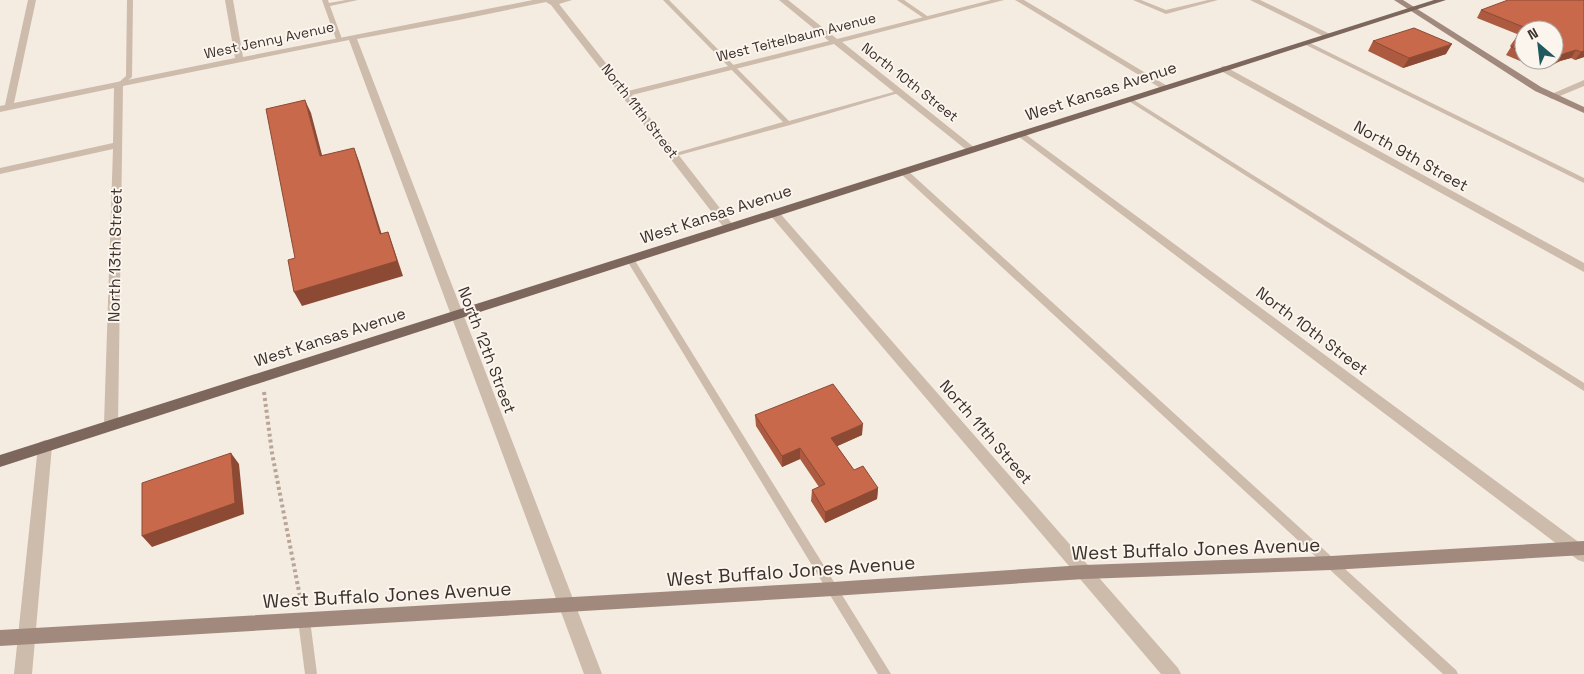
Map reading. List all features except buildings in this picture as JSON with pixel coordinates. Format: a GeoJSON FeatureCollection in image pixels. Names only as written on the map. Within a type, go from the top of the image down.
{"type":"FeatureCollection","features":[{"type":"Feature","properties":{"kind":"main road"},"geometry":{"type":"LineString","coordinates":[[1398,0],[1538,89],[1584,110]]}},
{"type":"Feature","properties":{"kind":"main road","name":"West Kansas Avenue"},"geometry":{"type":"LineString","coordinates":[[0,460],[1442,0]]}},
{"type":"Feature","properties":{"kind":"main road","name":"West Buffalo Jones Avenue"},"geometry":{"type":"LineString","coordinates":[[0,638],[833,589],[1084,572],[1331,564],[1581,550]]}},
{"type":"Feature","properties":{"kind":"street"},"geometry":{"type":"LineString","coordinates":[[5,108],[32,0]]}},
{"type":"Feature","properties":{"kind":"street"},"geometry":{"type":"LineString","coordinates":[[229,0],[239,60]]}},
{"type":"Feature","properties":{"kind":"street","name":"West Jenny Avenue"},"geometry":{"type":"LineString","coordinates":[[5,108],[339,39],[549,1],[568,0]]}},
{"type":"Feature","properties":{"kind":"street","name":"North 10th Street"},"geometry":{"type":"LineString","coordinates":[[783,0],[972,150]]}},
{"type":"Feature","properties":{"kind":"street","name":"West Teitelbaum Avenue"},"geometry":{"type":"LineString","coordinates":[[627,94],[1000,0]]}},
{"type":"Feature","properties":{"kind":"street"},"geometry":{"type":"LineString","coordinates":[[1019,0],[1166,88]]}},
{"type":"Feature","properties":{"kind":"street"},"geometry":{"type":"LineString","coordinates":[[1254,0],[1330,36]]}},
{"type":"Feature","properties":{"kind":"street","name":"North 11th Street"},"geometry":{"type":"LineString","coordinates":[[549,1],[627,94],[729,227]]}},
{"type":"Feature","properties":{"kind":"street","name":"North 12th Street"},"geometry":{"type":"LineString","coordinates":[[352,37],[593,674]]}},
{"type":"Feature","properties":{"kind":"street","name":"North 9th Street"},"geometry":{"type":"LineString","coordinates":[[1224,69],[1584,268]]}},
{"type":"Feature","properties":{"kind":"street"},"geometry":{"type":"LineString","coordinates":[[1552,96],[1584,83]]}},
{"type":"Feature","properties":{"kind":"street","name":"North 13th Street"},"geometry":{"type":"LineString","coordinates":[[111,424],[119,85]]}},
{"type":"Feature","properties":{"kind":"street","name":"North 10th Street"},"geometry":{"type":"LineString","coordinates":[[1021,134],[1581,550]]}},
{"type":"Feature","properties":{"kind":"street"},"geometry":{"type":"LineString","coordinates":[[0,171],[118,145]]}},
{"type":"Feature","properties":{"kind":"street","name":"North 11th Street"},"geometry":{"type":"LineString","coordinates":[[774,213],[1172,674]]}},
{"type":"Feature","properties":{"kind":"street"},"geometry":{"type":"LineString","coordinates":[[23,674],[46,446]]}},
{"type":"Feature","properties":{"kind":"lane"},"geometry":{"type":"LineString","coordinates":[[119,85],[129,77],[130,0]]}},
{"type":"Feature","properties":{"kind":"lane"},"geometry":{"type":"LineString","coordinates":[[339,39],[326,3],[355,0]]}},
{"type":"Feature","properties":{"kind":"lane"},"geometry":{"type":"LineString","coordinates":[[666,0],[788,124]]}},
{"type":"Feature","properties":{"kind":"lane"},"geometry":{"type":"LineString","coordinates":[[900,0],[927,18]]}},
{"type":"Feature","properties":{"kind":"lane"},"geometry":{"type":"LineString","coordinates":[[1136,0],[1166,12],[1215,0]]}},
{"type":"Feature","properties":{"kind":"lane"},"geometry":{"type":"LineString","coordinates":[[1306,44],[1584,181]]}},
{"type":"Feature","properties":{"kind":"lane"},"geometry":{"type":"LineString","coordinates":[[674,155],[899,92]]}},
{"type":"Feature","properties":{"kind":"lane"},"geometry":{"type":"LineString","coordinates":[[1130,99],[1584,388]]}},
{"type":"Feature","properties":{"kind":"lane"},"geometry":{"type":"LineString","coordinates":[[904,172],[1452,674]]}},
{"type":"Feature","properties":{"kind":"lane"},"geometry":{"type":"LineString","coordinates":[[630,259],[885,674]]}},
{"type":"Feature","properties":{"kind":"lane"},"geometry":{"type":"LineString","coordinates":[[304,620],[312,674]]}},
{"type":"Feature","properties":{"kind":"path"},"geometry":{"type":"LineString","coordinates":[[260,376],[265,393],[272,453],[304,620]]}}]}
